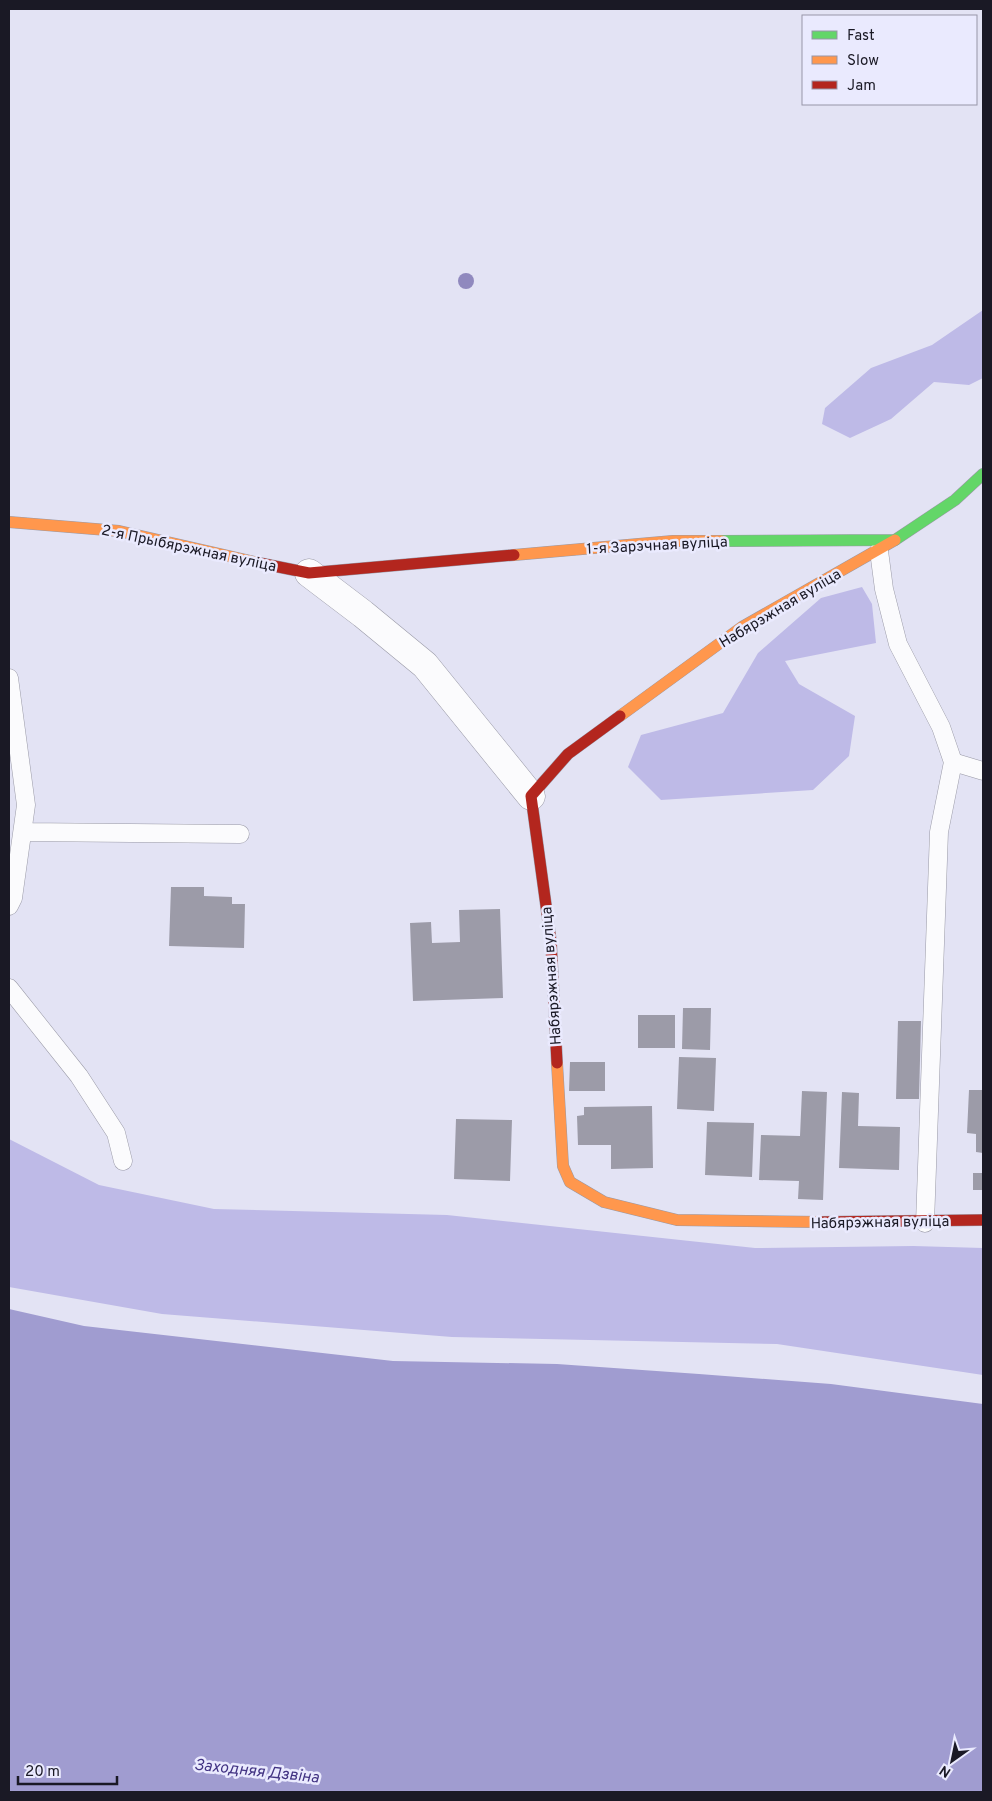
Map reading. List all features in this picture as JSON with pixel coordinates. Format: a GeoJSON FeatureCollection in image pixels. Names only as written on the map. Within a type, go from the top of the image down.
{"type":"FeatureCollection","features":[{"type":"Feature","properties":{"kind":"street"},"geometry":{"type":"LineString","coordinates":[[895,540],[955,500],[983,474]]}},
{"type":"Feature","properties":{"kind":"street","name":"2-я Прыбярэжная вуліца"},"geometry":{"type":"LineString","coordinates":[[9,522],[119,531],[237,559],[309,573]]}},
{"type":"Feature","properties":{"kind":"street","name":"Набярэжная вуліца"},"geometry":{"type":"LineString","coordinates":[[895,540],[879,551],[742,627],[568,754],[532,796],[551,942],[563,1166],[570,1182],[604,1202],[677,1220],[925,1223],[983,1220]]}},
{"type":"Feature","properties":{"kind":"street","name":"1-я Зарэчная вуліца"},"geometry":{"type":"LineString","coordinates":[[309,573],[673,542],[895,540]]}},
{"type":"Feature","properties":{"kind":"street"},"geometry":{"type":"LineString","coordinates":[[309,573],[425,665],[532,796]]}},
{"type":"Feature","properties":{"kind":"lane"},"geometry":{"type":"LineString","coordinates":[[879,551],[884,589],[898,644],[941,727],[952,762],[938,832],[925,1223]]}},
{"type":"Feature","properties":{"kind":"lane"},"geometry":{"type":"LineString","coordinates":[[9,678],[26,805],[13,898],[9,906]]}},
{"type":"Feature","properties":{"kind":"lane"},"geometry":{"type":"LineString","coordinates":[[952,762],[983,771]]}},
{"type":"Feature","properties":{"kind":"lane"},"geometry":{"type":"LineString","coordinates":[[23,832],[240,834]]}},
{"type":"Feature","properties":{"kind":"lane"},"geometry":{"type":"LineString","coordinates":[[9,988],[79,1076],[111,1124],[116,1133],[123,1161]]}},
{"type":"Feature","properties":{"kind":"shaded area"},"geometry":{"type":"Polygon","coordinates":[[[983,310],[983,378],[969,385],[934,382],[891,419],[850,438],[822,424],[825,408],[871,368],[932,345],[983,310]]]}},
{"type":"Feature","properties":{"kind":"shaded area"},"geometry":{"type":"Polygon","coordinates":[[[862,587],[872,604],[876,643],[785,661],[799,684],[855,716],[849,756],[813,790],[661,800],[628,767],[641,735],[723,713],[758,653],[821,598],[862,587]]]}},
{"type":"Feature","properties":{"kind":"shaded area"},"geometry":{"type":"Polygon","coordinates":[[[9,1139],[99,1185],[214,1209],[447,1215],[755,1248],[913,1246],[983,1248],[983,1375],[777,1344],[452,1337],[162,1314],[9,1287],[9,1139]]]}},
{"type":"Feature","properties":{"kind":"water","name":"Заходняя Дзвіна"},"geometry":{"type":"Polygon","coordinates":[[[9,1309],[84,1326],[393,1361],[557,1364],[699,1374],[831,1384],[983,1404],[983,1792],[9,1792],[9,1309]]]}},
{"type":"Feature","properties":{"kind":"building"},"geometry":{"type":"Polygon","coordinates":[[[171,887],[204,887],[204,896],[232,897],[232,904],[245,904],[244,948],[169,946],[171,887]]]}},
{"type":"Feature","properties":{"kind":"building"},"geometry":{"type":"Polygon","coordinates":[[[500,909],[503,998],[413,1001],[410,923],[431,922],[432,943],[460,942],[459,910],[500,909]]]}},
{"type":"Feature","properties":{"kind":"building"},"geometry":{"type":"Polygon","coordinates":[[[683,1008],[711,1008],[710,1050],[682,1049],[683,1008]]]}},
{"type":"Feature","properties":{"kind":"building"},"geometry":{"type":"Polygon","coordinates":[[[638,1015],[675,1015],[675,1048],[638,1048],[638,1015]]]}},
{"type":"Feature","properties":{"kind":"building"},"geometry":{"type":"Polygon","coordinates":[[[898,1021],[921,1021],[919,1099],[896,1099],[898,1021]]]}},
{"type":"Feature","properties":{"kind":"building"},"geometry":{"type":"Polygon","coordinates":[[[679,1057],[716,1058],[714,1111],[677,1109],[679,1057]]]}},
{"type":"Feature","properties":{"kind":"building"},"geometry":{"type":"Polygon","coordinates":[[[570,1062],[605,1062],[605,1091],[569,1091],[570,1062]]]}},
{"type":"Feature","properties":{"kind":"building"},"geometry":{"type":"Polygon","coordinates":[[[969,1090],[983,1090],[983,1153],[976,1152],[976,1134],[967,1133],[969,1090]]]}},
{"type":"Feature","properties":{"kind":"building"},"geometry":{"type":"Polygon","coordinates":[[[802,1091],[827,1092],[823,1200],[798,1199],[799,1181],[759,1180],[761,1135],[800,1136],[802,1091]]]}},
{"type":"Feature","properties":{"kind":"building"},"geometry":{"type":"Polygon","coordinates":[[[842,1092],[859,1093],[858,1126],[900,1127],[899,1170],[839,1168],[842,1092]]]}},
{"type":"Feature","properties":{"kind":"building"},"geometry":{"type":"Polygon","coordinates":[[[652,1106],[653,1168],[611,1169],[611,1145],[578,1145],[577,1116],[584,1115],[584,1107],[652,1106]]]}},
{"type":"Feature","properties":{"kind":"building"},"geometry":{"type":"Polygon","coordinates":[[[456,1119],[512,1120],[510,1181],[454,1179],[456,1119]]]}},
{"type":"Feature","properties":{"kind":"building"},"geometry":{"type":"Polygon","coordinates":[[[707,1122],[754,1123],[752,1177],[705,1175],[707,1122]]]}},
{"type":"Feature","properties":{"kind":"building"},"geometry":{"type":"Polygon","coordinates":[[[973,1173],[983,1173],[983,1190],[973,1190],[973,1173]]]}},
{"type":"Feature","properties":{"kind":"traffic: fast"},"geometry":{"type":"LineString","coordinates":[[722,541],[895,540],[955,500],[983,474]]}},
{"type":"Feature","properties":{"kind":"traffic: slow"},"geometry":{"type":"LineString","coordinates":[[9,522],[119,531],[259,563]]}},
{"type":"Feature","properties":{"kind":"traffic: slow"},"geometry":{"type":"LineString","coordinates":[[620,716],[742,627],[895,540]]}},
{"type":"Feature","properties":{"kind":"traffic: slow"},"geometry":{"type":"LineString","coordinates":[[514,555],[673,541],[722,541]]}},
{"type":"Feature","properties":{"kind":"traffic: slow"},"geometry":{"type":"LineString","coordinates":[[557,1063],[563,1166],[570,1182],[604,1202],[677,1220],[820,1222]]}},
{"type":"Feature","properties":{"kind":"traffic: jam"},"geometry":{"type":"LineString","coordinates":[[259,563],[309,573],[514,555]]}},
{"type":"Feature","properties":{"kind":"traffic: jam"},"geometry":{"type":"LineString","coordinates":[[557,1063],[551,942],[531,796],[568,754],[620,716]]}},
{"type":"Feature","properties":{"kind":"traffic: jam"},"geometry":{"type":"LineString","coordinates":[[820,1222],[983,1220]]}}]}
